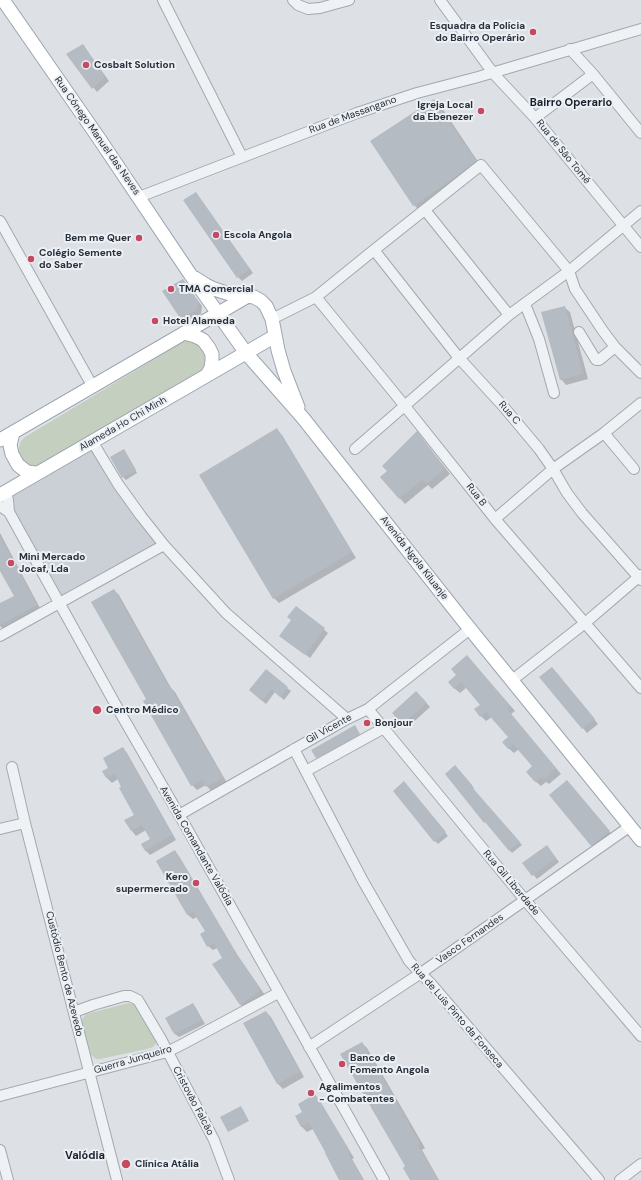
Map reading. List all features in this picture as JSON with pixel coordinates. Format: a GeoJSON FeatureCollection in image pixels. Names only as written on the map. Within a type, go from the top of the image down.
{"type":"FeatureCollection","features":[{"type":"Feature","properties":{"kind":"main road","name":"Rua Cónego Manuel das Neves"},"geometry":{"type":"LineString","coordinates":[[3,0],[139,197],[190,274]]}},
{"type":"Feature","properties":{"kind":"main road"},"geometry":{"type":"LineString","coordinates":[[190,274],[206,285],[230,294],[248,296],[261,301],[270,312],[284,371],[303,418]]}},
{"type":"Feature","properties":{"kind":"main road","name":"Avenida Ngola Kiluanje"},"geometry":{"type":"LineString","coordinates":[[190,274],[246,353],[303,418],[511,681],[641,840]]}},
{"type":"Feature","properties":{"kind":"main road"},"geometry":{"type":"LineString","coordinates":[[0,440],[248,296]]}},
{"type":"Feature","properties":{"kind":"main road"},"geometry":{"type":"LineString","coordinates":[[184,333],[203,340],[209,348],[212,354],[212,361],[211,368],[207,375]]}},
{"type":"Feature","properties":{"kind":"main road","name":"Alameda Ho Chi Minh"},"geometry":{"type":"LineString","coordinates":[[2,489],[36,473],[275,336]]}},
{"type":"Feature","properties":{"kind":"main road"},"geometry":{"type":"LineString","coordinates":[[13,433],[10,445],[12,454],[18,465],[27,472],[36,473]]}},
{"type":"Feature","properties":{"kind":"street"},"geometry":{"type":"LineString","coordinates":[[164,0],[242,157]]}},
{"type":"Feature","properties":{"kind":"street"},"geometry":{"type":"LineString","coordinates":[[293,0],[298,5],[308,9],[320,8],[350,0]]}},
{"type":"Feature","properties":{"kind":"street","name":"Rua de São Tomé"},"geometry":{"type":"LineString","coordinates":[[440,0],[493,73],[535,118],[641,248]]}},
{"type":"Feature","properties":{"kind":"street","name":"Rua de Massangano"},"geometry":{"type":"LineString","coordinates":[[139,197],[357,113],[417,93],[493,73],[641,29]]}},
{"type":"Feature","properties":{"kind":"street"},"geometry":{"type":"LineString","coordinates":[[570,49],[593,74],[641,133]]}},
{"type":"Feature","properties":{"kind":"street"},"geometry":{"type":"LineString","coordinates":[[535,118],[593,74]]}},
{"type":"Feature","properties":{"kind":"street"},"geometry":{"type":"LineString","coordinates":[[272,319],[316,297],[481,165],[569,271],[575,289],[588,310],[615,347],[641,373]]}},
{"type":"Feature","properties":{"kind":"street"},"geometry":{"type":"LineString","coordinates":[[424,210],[509,315]]}},
{"type":"Feature","properties":{"kind":"street"},"geometry":{"type":"LineString","coordinates":[[355,449],[509,315],[569,271],[641,211]]}},
{"type":"Feature","properties":{"kind":"street"},"geometry":{"type":"LineString","coordinates":[[0,221],[93,387]]}},
{"type":"Feature","properties":{"kind":"street","name":"Rua C"},"geometry":{"type":"LineString","coordinates":[[374,250],[459,358],[518,423],[539,449],[554,469],[567,493],[582,513],[640,577]]}},
{"type":"Feature","properties":{"kind":"street","name":"Rua B"},"geometry":{"type":"LineString","coordinates":[[316,297],[495,519],[641,688]]}},
{"type":"Feature","properties":{"kind":"street"},"geometry":{"type":"LineString","coordinates":[[525,304],[540,339],[554,393]]}},
{"type":"Feature","properties":{"kind":"street"},"geometry":{"type":"LineString","coordinates":[[579,332],[596,360],[599,360],[615,347]]}},
{"type":"Feature","properties":{"kind":"street"},"geometry":{"type":"LineString","coordinates":[[495,519],[554,469],[604,433],[641,403]]}},
{"type":"Feature","properties":{"kind":"street"},"geometry":{"type":"LineString","coordinates":[[604,433],[634,469]]}},
{"type":"Feature","properties":{"kind":"street"},"geometry":{"type":"LineString","coordinates":[[92,441],[118,484],[164,545],[226,613],[347,719]]}},
{"type":"Feature","properties":{"kind":"street","name":"Avenida Comandante Valódia"},"geometry":{"type":"LineString","coordinates":[[2,489],[8,500],[9,512],[118,709],[384,1180]]}},
{"type":"Feature","properties":{"kind":"street","name":"Avenida Comandante Valódia"},"geometry":{"type":"LineString","coordinates":[[0,506],[9,512]]}},
{"type":"Feature","properties":{"kind":"street"},"geometry":{"type":"LineString","coordinates":[[0,636],[164,545]]}},
{"type":"Feature","properties":{"kind":"street"},"geometry":{"type":"LineString","coordinates":[[511,681],[585,623],[640,577]]}},
{"type":"Feature","properties":{"kind":"street","name":"Gil Vicente"},"geometry":{"type":"LineString","coordinates":[[179,815],[347,719],[368,709],[470,629]]}},
{"type":"Feature","properties":{"kind":"street","name":"Rua Gil Liberdade"},"geometry":{"type":"LineString","coordinates":[[368,709],[382,729],[641,1036]]}},
{"type":"Feature","properties":{"kind":"street"},"geometry":{"type":"LineString","coordinates":[[306,771],[382,729]]}},
{"type":"Feature","properties":{"kind":"street","name":"Rua de Luís Pinto da Fonseca"},"geometry":{"type":"LineString","coordinates":[[294,749],[366,888],[409,961],[434,986],[599,1180]]}},
{"type":"Feature","properties":{"kind":"street","name":"Custódio Bento de Azevedo"},"geometry":{"type":"LineString","coordinates":[[12,767],[117,1180]]}},
{"type":"Feature","properties":{"kind":"street"},"geometry":{"type":"LineString","coordinates":[[0,829],[26,823]]}},
{"type":"Feature","properties":{"kind":"street","name":"Vasco Fernandes"},"geometry":{"type":"LineString","coordinates":[[309,1047],[421,973],[629,826]]}},
{"type":"Feature","properties":{"kind":"street","name":"Guerra Junqueiro"},"geometry":{"type":"LineString","coordinates":[[0,1096],[167,1052],[278,993]]}},
{"type":"Feature","properties":{"kind":"street","name":"Cristovão Falcão"},"geometry":{"type":"LineString","coordinates":[[74,1012],[124,996],[134,998],[141,1004],[214,1140],[229,1180]]}},
{"type":"Feature","properties":{"kind":"street"},"geometry":{"type":"LineString","coordinates":[[0,1150],[8,1180]]}},
{"type":"Feature","properties":{"kind":"street"},"geometry":{"type":"LineString","coordinates":[[620,1180],[641,1164]]}},
{"type":"Feature","properties":{"kind":"shaded area"},"geometry":{"type":"Polygon","coordinates":[[[92,441],[164,545],[59,602],[9,512],[6,491],[92,441]]]}},
{"type":"Feature","properties":{"kind":"green space"},"geometry":{"type":"Polygon","coordinates":[[[183,342],[194,342],[203,348],[206,357],[204,367],[200,373],[36,467],[30,466],[21,458],[19,447],[21,441],[25,437],[183,342]]]}},
{"type":"Feature","properties":{"kind":"green space"},"geometry":{"type":"Polygon","coordinates":[[[128,1003],[136,1006],[157,1038],[156,1043],[153,1047],[147,1049],[96,1059],[89,1053],[82,1024],[84,1016],[128,1003]]]}},
{"type":"Feature","properties":{"kind":"building","name":"Cosbalt Solution"},"geometry":{"type":"Polygon","coordinates":[[[83,44],[105,77],[92,89],[66,54],[83,44]]]}},
{"type":"Feature","properties":{"kind":"building"},"geometry":{"type":"Polygon","coordinates":[[[434,99],[476,161],[413,206],[370,141],[434,99]]]}},
{"type":"Feature","properties":{"kind":"building","name":"Escola Angola"},"geometry":{"type":"Polygon","coordinates":[[[196,192],[250,269],[237,278],[183,200],[196,192]]]}},
{"type":"Feature","properties":{"kind":"building"},"geometry":{"type":"Polygon","coordinates":[[[183,279],[198,301],[197,310],[180,318],[162,291],[183,279]]]}},
{"type":"Feature","properties":{"kind":"building"},"geometry":{"type":"Polygon","coordinates":[[[565,306],[583,374],[560,380],[541,312],[565,306]]]}},
{"type":"Feature","properties":{"kind":"building"},"geometry":{"type":"Polygon","coordinates":[[[277,428],[352,552],[273,599],[199,475],[277,428]]]}},
{"type":"Feature","properties":{"kind":"building"},"geometry":{"type":"Polygon","coordinates":[[[417,431],[445,469],[426,484],[422,480],[399,499],[380,477],[387,471],[382,466],[417,431]]]}},
{"type":"Feature","properties":{"kind":"building"},"geometry":{"type":"Polygon","coordinates":[[[124,449],[136,470],[122,478],[110,457],[124,449]]]}},
{"type":"Feature","properties":{"kind":"building"},"geometry":{"type":"Polygon","coordinates":[[[0,536],[37,605],[0,625],[0,603],[14,596],[0,571],[0,536]]]}},
{"type":"Feature","properties":{"kind":"building"},"geometry":{"type":"Polygon","coordinates":[[[114,589],[169,687],[170,686],[223,778],[206,787],[202,780],[191,786],[143,701],[146,699],[91,602],[114,589]]]}},
{"type":"Feature","properties":{"kind":"building"},"geometry":{"type":"Polygon","coordinates":[[[296,606],[325,628],[305,655],[279,636],[291,620],[287,617],[296,606]]]}},
{"type":"Feature","properties":{"kind":"building"},"geometry":{"type":"Polygon","coordinates":[[[467,655],[510,706],[507,709],[556,768],[543,780],[541,777],[535,782],[526,772],[532,766],[513,744],[508,749],[502,742],[508,737],[486,712],[480,717],[474,709],[480,705],[461,682],[454,689],[448,682],[456,675],[451,669],[467,655]]]}},
{"type":"Feature","properties":{"kind":"building"},"geometry":{"type":"Polygon","coordinates":[[[552,667],[595,719],[582,729],[539,677],[552,667]]]}},
{"type":"Feature","properties":{"kind":"building"},"geometry":{"type":"Polygon","coordinates":[[[266,669],[288,687],[280,697],[271,689],[262,701],[249,690],[266,669]]]}},
{"type":"Feature","properties":{"kind":"building"},"geometry":{"type":"Polygon","coordinates":[[[416,691],[427,703],[402,725],[392,713],[416,691]]]}},
{"type":"Feature","properties":{"kind":"building"},"geometry":{"type":"Polygon","coordinates":[[[355,725],[360,734],[316,758],[311,750],[355,725]]]}},
{"type":"Feature","properties":{"kind":"building"},"geometry":{"type":"Polygon","coordinates":[[[123,747],[172,835],[145,851],[141,844],[150,839],[142,825],[131,831],[124,820],[134,815],[119,788],[121,787],[115,774],[106,778],[102,771],[108,768],[103,758],[123,747]]]}},
{"type":"Feature","properties":{"kind":"building"},"geometry":{"type":"Polygon","coordinates":[[[455,765],[472,785],[471,786],[520,842],[509,851],[485,822],[484,823],[445,774],[455,765]]]}},
{"type":"Feature","properties":{"kind":"building"},"geometry":{"type":"Polygon","coordinates":[[[567,780],[610,831],[591,846],[549,795],[567,780]]]}},
{"type":"Feature","properties":{"kind":"building"},"geometry":{"type":"Polygon","coordinates":[[[404,781],[446,832],[434,842],[393,791],[404,781]]]}},
{"type":"Feature","properties":{"kind":"building"},"geometry":{"type":"Polygon","coordinates":[[[547,845],[556,858],[532,876],[522,863],[547,845]]]}},
{"type":"Feature","properties":{"kind":"building"},"geometry":{"type":"Polygon","coordinates":[[[175,850],[234,950],[261,990],[240,1005],[212,964],[222,958],[214,943],[207,947],[200,934],[205,931],[193,912],[187,915],[156,861],[175,850]]]}},
{"type":"Feature","properties":{"kind":"building"},"geometry":{"type":"Polygon","coordinates":[[[193,1003],[202,1020],[174,1034],[165,1018],[193,1003]]]}},
{"type":"Feature","properties":{"kind":"building"},"geometry":{"type":"Polygon","coordinates":[[[266,1011],[300,1072],[277,1084],[243,1023],[266,1011]]]}},
{"type":"Feature","properties":{"kind":"building"},"geometry":{"type":"Polygon","coordinates":[[[362,1042],[420,1143],[418,1145],[438,1180],[410,1180],[403,1168],[405,1166],[340,1054],[362,1042]]]}},
{"type":"Feature","properties":{"kind":"building"},"geometry":{"type":"Polygon","coordinates":[[[315,1094],[350,1152],[348,1154],[363,1180],[339,1180],[309,1123],[301,1127],[295,1116],[302,1112],[298,1104],[315,1094]]]}},
{"type":"Feature","properties":{"kind":"building"},"geometry":{"type":"Polygon","coordinates":[[[241,1106],[249,1121],[228,1132],[220,1117],[241,1106]]]}},
{"type":"Feature","properties":{"kind":"place","name":"Esquadra da Polícia do Bairro Operário"},"geometry":{"type":"Point","coordinates":[533,32]}},
{"type":"Feature","properties":{"kind":"place","name":"Cosbalt Solution"},"geometry":{"type":"Point","coordinates":[86,65]}},
{"type":"Feature","properties":{"kind":"place","name":"Igreja Local da Ebenezer"},"geometry":{"type":"Point","coordinates":[481,111]}},
{"type":"Feature","properties":{"kind":"place","name":"Escola Angola"},"geometry":{"type":"Point","coordinates":[216,235]}},
{"type":"Feature","properties":{"kind":"place","name":"Bem me Quer"},"geometry":{"type":"Point","coordinates":[139,238]}},
{"type":"Feature","properties":{"kind":"place","name":"Colégio Semente do Saber"},"geometry":{"type":"Point","coordinates":[31,259]}},
{"type":"Feature","properties":{"kind":"place","name":"TMA Comercial"},"geometry":{"type":"Point","coordinates":[171,289]}},
{"type":"Feature","properties":{"kind":"place","name":"Hotel Alameda"},"geometry":{"type":"Point","coordinates":[155,321]}},
{"type":"Feature","properties":{"kind":"place","name":"Mini Mercado Jocaf, Lda"},"geometry":{"type":"Point","coordinates":[11,563]}},
{"type":"Feature","properties":{"kind":"place","name":"Centro Médico"},"geometry":{"type":"Point","coordinates":[97,710]}},
{"type":"Feature","properties":{"kind":"place","name":"Bonjour"},"geometry":{"type":"Point","coordinates":[367,723]}},
{"type":"Feature","properties":{"kind":"place","name":"Kero supermercado"},"geometry":{"type":"Point","coordinates":[196,883]}},
{"type":"Feature","properties":{"kind":"place","name":"Banco de Fomento Angola"},"geometry":{"type":"Point","coordinates":[342,1064]}},
{"type":"Feature","properties":{"kind":"place","name":"Agalimentos - Combatentes"},"geometry":{"type":"Point","coordinates":[311,1093]}},
{"type":"Feature","properties":{"kind":"place","name":"Clínica Atália"},"geometry":{"type":"Point","coordinates":[126,1164]}},
{"type":"Feature","properties":{"kind":"district","name":"Bairro Operario"},"geometry":{"type":"Point","coordinates":[571,103]}},
{"type":"Feature","properties":{"kind":"district","name":"Valódia"},"geometry":{"type":"Point","coordinates":[85,1156]}}]}
